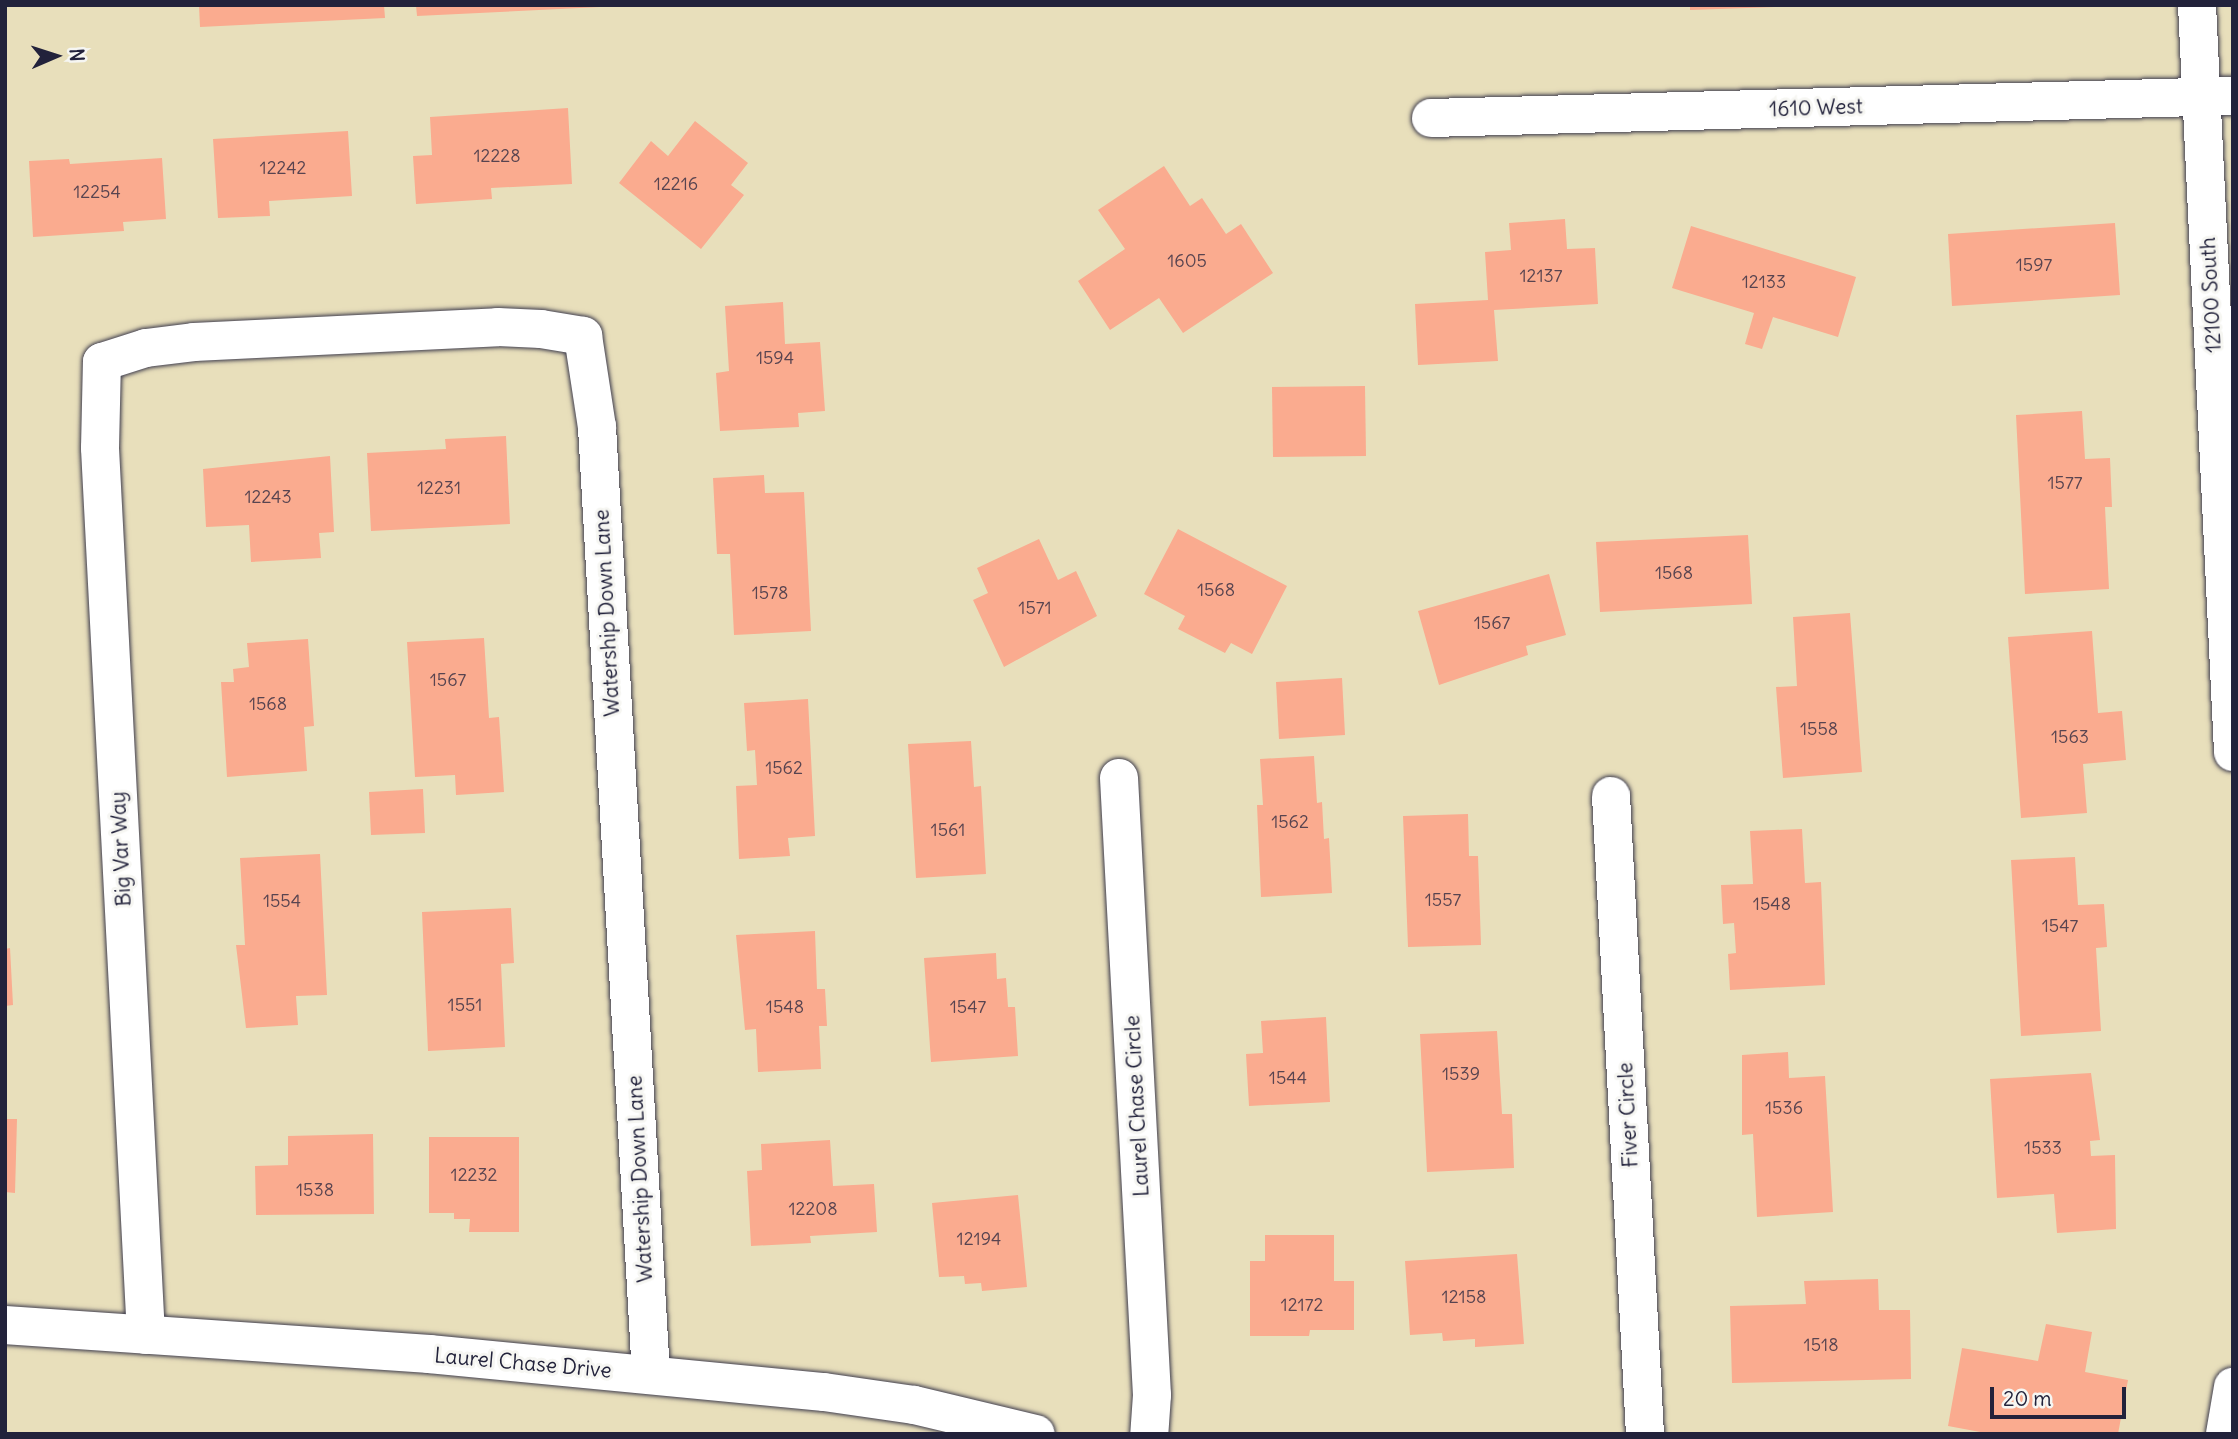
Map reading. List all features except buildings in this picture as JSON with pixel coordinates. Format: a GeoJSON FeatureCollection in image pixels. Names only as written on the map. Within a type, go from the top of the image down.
{"type":"FeatureCollection","features":[{"type":"Feature","properties":{"kind":"street","name":"12100 South"},"geometry":{"type":"LineString","coordinates":[[2197,5],[2217,97],[2233,752]]}},
{"type":"Feature","properties":{"kind":"street","name":"1610 West"},"geometry":{"type":"LineString","coordinates":[[1431,118],[2217,97]]}},
{"type":"Feature","properties":{"kind":"street","name":"Watership Down Lane"},"geometry":{"type":"LineString","coordinates":[[102,362],[146,348],[194,342],[498,327],[583,336],[597,427],[651,1374]]}},
{"type":"Feature","properties":{"kind":"street","name":"Big Var Way"},"geometry":{"type":"LineString","coordinates":[[102,362],[100,448],[146,1335]]}},
{"type":"Feature","properties":{"kind":"street","name":"Laurel Chase Circle"},"geometry":{"type":"LineString","coordinates":[[1119,778],[1152,1395],[1149,1434]]}},
{"type":"Feature","properties":{"kind":"street","name":"Fiver Circle"},"geometry":{"type":"LineString","coordinates":[[1611,796],[1645,1434]]}},
{"type":"Feature","properties":{"kind":"street","name":"Laurel Chase Drive"},"geometry":{"type":"LineString","coordinates":[[5,1325],[651,1374],[914,1405],[1037,1434]]}},
{"type":"Feature","properties":{"kind":"street"},"geometry":{"type":"LineString","coordinates":[[2225,1434],[2233,1387]]}}]}
